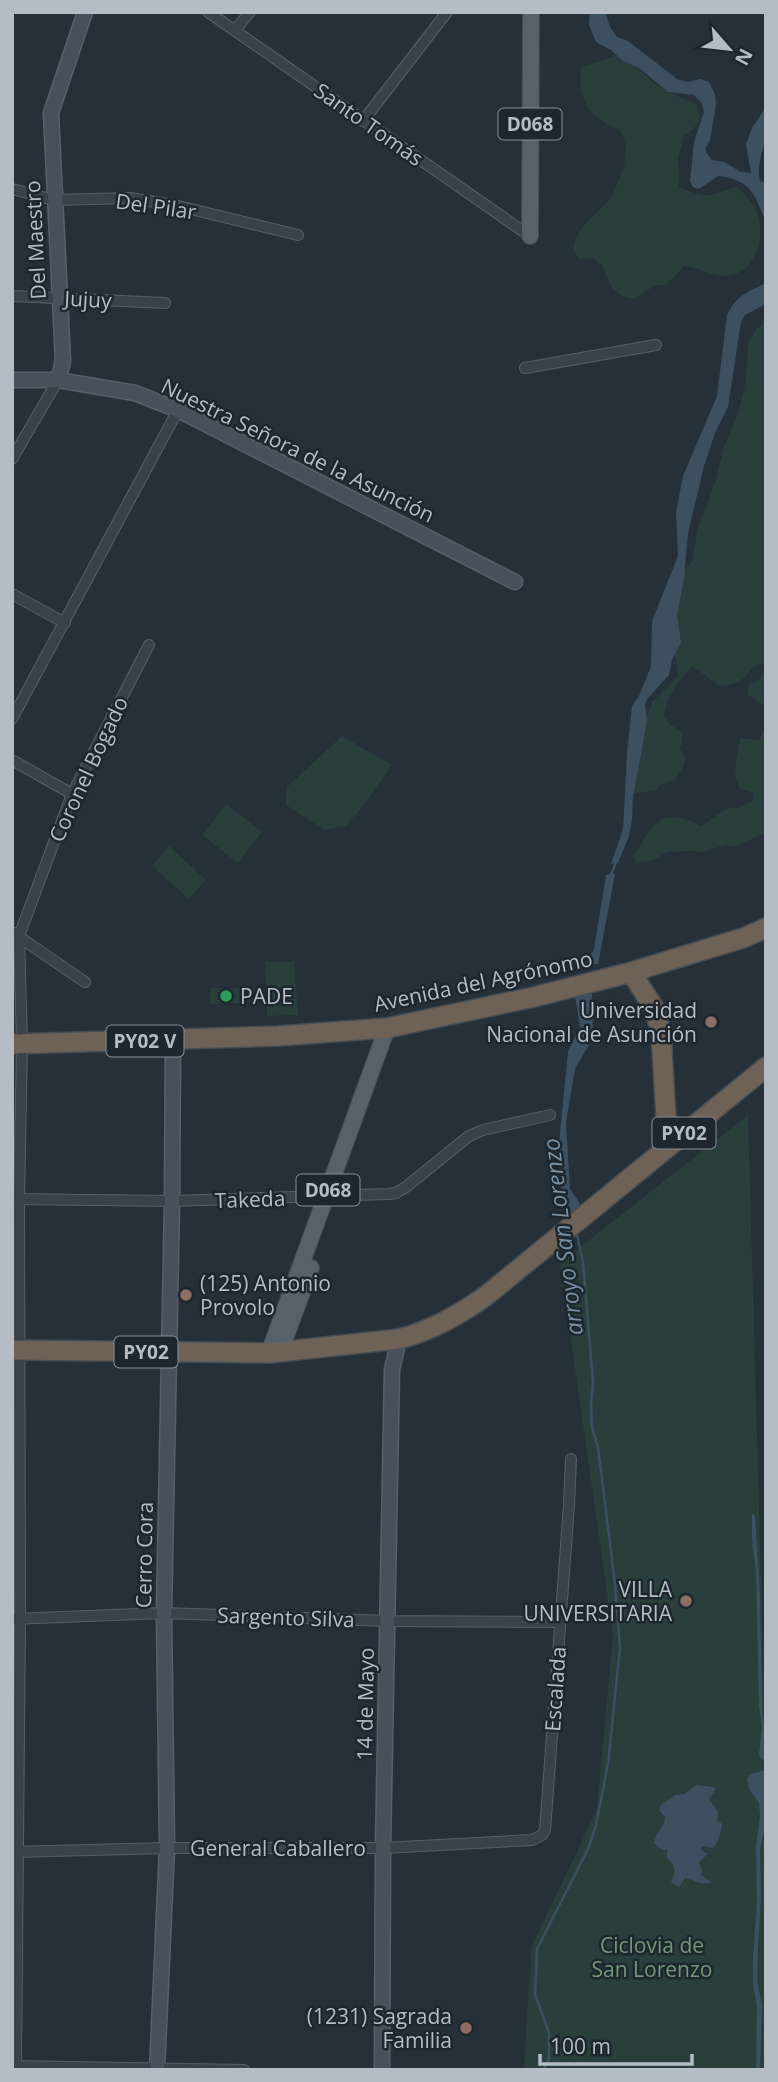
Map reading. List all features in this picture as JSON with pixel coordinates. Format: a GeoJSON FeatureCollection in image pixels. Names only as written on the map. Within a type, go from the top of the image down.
{"type":"FeatureCollection","features":[{"type":"Feature","properties":{"kind":"highway","name":"Avenida del Agrónomo"},"geometry":{"type":"LineString","coordinates":[[17,1044],[173,1040],[387,1028],[534,998],[629,973],[743,938],[766,928]]}},
{"type":"Feature","properties":{"kind":"highway"},"geometry":{"type":"LineString","coordinates":[[629,973],[654,1008],[661,1032],[666,1118],[676,1140]]}},
{"type":"Feature","properties":{"kind":"highway","name":"PY02"},"geometry":{"type":"LineString","coordinates":[[15,1350],[274,1352],[399,1339],[439,1326],[461,1313],[533,1258],[766,1067]]}},
{"type":"Feature","properties":{"kind":"main road","name":"D068"},"geometry":{"type":"LineString","coordinates":[[530,236],[531,12]]}},
{"type":"Feature","properties":{"kind":"main road","name":"D068"},"geometry":{"type":"LineString","coordinates":[[274,1352],[331,1196],[387,1028]]}},
{"type":"Feature","properties":{"kind":"street","name":"Del Maestro"},"geometry":{"type":"LineString","coordinates":[[12,458],[58,380],[63,361],[51,113],[85,12]]}},
{"type":"Feature","properties":{"kind":"street","name":"Santo Tomás"},"geometry":{"type":"LineString","coordinates":[[208,12],[530,236]]}},
{"type":"Feature","properties":{"kind":"street"},"geometry":{"type":"LineString","coordinates":[[235,30],[250,12]]}},
{"type":"Feature","properties":{"kind":"street"},"geometry":{"type":"LineString","coordinates":[[363,121],[447,12]]}},
{"type":"Feature","properties":{"kind":"street","name":"Del Pilar"},"geometry":{"type":"LineString","coordinates":[[12,190],[54,200],[130,198],[174,205],[298,234]]}},
{"type":"Feature","properties":{"kind":"street","name":"Jujuy"},"geometry":{"type":"LineString","coordinates":[[12,296],[164,303]]}},
{"type":"Feature","properties":{"kind":"street"},"geometry":{"type":"LineString","coordinates":[[524,368],[656,345]]}},
{"type":"Feature","properties":{"kind":"street","name":"Nuestra Señora de la Asunción"},"geometry":{"type":"LineString","coordinates":[[12,380],[58,380],[135,393],[178,410],[515,582]]}},
{"type":"Feature","properties":{"kind":"street"},"geometry":{"type":"LineString","coordinates":[[12,719],[178,410]]}},
{"type":"Feature","properties":{"kind":"street"},"geometry":{"type":"LineString","coordinates":[[12,594],[65,623]]}},
{"type":"Feature","properties":{"kind":"street","name":"Coronel Bogado"},"geometry":{"type":"LineString","coordinates":[[15,2068],[16,934],[72,794],[149,645]]}},
{"type":"Feature","properties":{"kind":"street"},"geometry":{"type":"LineString","coordinates":[[12,761],[72,794]]}},
{"type":"Feature","properties":{"kind":"street"},"geometry":{"type":"LineString","coordinates":[[16,934],[85,982]]}},
{"type":"Feature","properties":{"kind":"street","name":"Cerro Cora"},"geometry":{"type":"LineString","coordinates":[[157,2069],[167,1848],[164,1613],[173,1040]]}},
{"type":"Feature","properties":{"kind":"street","name":"Takeda"},"geometry":{"type":"LineString","coordinates":[[15,1199],[172,1201],[396,1193],[469,1136],[483,1130],[550,1115]]}},
{"type":"Feature","properties":{"kind":"street","name":"14 de Mayo"},"geometry":{"type":"LineString","coordinates":[[382,2070],[383,1848],[392,1369],[399,1339]]}},
{"type":"Feature","properties":{"kind":"street","name":"Escalada"},"geometry":{"type":"LineString","coordinates":[[542,1835],[545,1830],[571,1459]]}},
{"type":"Feature","properties":{"kind":"street","name":"Sargento Silva"},"geometry":{"type":"LineString","coordinates":[[16,1619],[164,1613],[388,1621],[560,1622]]}},
{"type":"Feature","properties":{"kind":"street","name":"General Caballero"},"geometry":{"type":"LineString","coordinates":[[16,1852],[167,1848],[383,1848],[532,1840],[542,1835]]}},
{"type":"Feature","properties":{"kind":"street"},"geometry":{"type":"LineString","coordinates":[[15,2068],[244,2070]]}},
{"type":"Feature","properties":{"kind":"green space"},"geometry":{"type":"Polygon","coordinates":[[[616,55],[668,92],[697,105],[701,118],[693,130],[684,135],[678,160],[679,187],[706,195],[738,187],[750,201],[759,218],[760,237],[755,256],[744,270],[722,276],[684,266],[667,284],[654,286],[634,299],[622,296],[612,288],[602,265],[592,258],[580,260],[573,250],[581,229],[610,198],[617,186],[626,157],[621,133],[587,107],[581,85],[581,68],[616,55]]]}},
{"type":"Feature","properties":{"kind":"green space"},"geometry":{"type":"Polygon","coordinates":[[[766,322],[766,666],[759,664],[739,682],[720,686],[692,667],[674,689],[664,716],[669,724],[683,732],[680,749],[685,757],[684,765],[676,779],[660,785],[655,791],[631,792],[635,720],[647,717],[653,701],[678,677],[676,660],[671,649],[683,571],[692,562],[698,528],[716,480],[724,446],[738,414],[746,380],[748,345],[756,329],[766,322]]]}},
{"type":"Feature","properties":{"kind":"green space"},"geometry":{"type":"Polygon","coordinates":[[[766,672],[766,707],[747,694],[749,685],[757,682],[766,672]]]}},
{"type":"Feature","properties":{"kind":"green space"},"geometry":{"type":"Polygon","coordinates":[[[766,728],[766,832],[735,847],[726,845],[702,852],[668,852],[654,860],[637,863],[632,857],[651,828],[663,819],[680,818],[701,826],[728,808],[737,808],[753,801],[754,793],[739,788],[737,781],[735,769],[740,738],[759,740],[766,728]]]}},
{"type":"Feature","properties":{"kind":"green space"},"geometry":{"type":"Polygon","coordinates":[[[342,736],[392,765],[346,826],[324,830],[286,805],[287,787],[342,736]]]}},
{"type":"Feature","properties":{"kind":"green space"},"geometry":{"type":"Polygon","coordinates":[[[226,804],[262,832],[238,863],[202,835],[226,804]]]}},
{"type":"Feature","properties":{"kind":"green space"},"geometry":{"type":"Polygon","coordinates":[[[169,846],[206,880],[189,899],[152,866],[169,846]]]}},
{"type":"Feature","properties":{"kind":"green space"},"geometry":{"type":"Polygon","coordinates":[[[265,962],[294,962],[298,1015],[267,1016],[265,962]]]}},
{"type":"Feature","properties":{"kind":"green space","name":"PADE"},"geometry":{"type":"Polygon","coordinates":[[[211,988],[242,988],[241,1003],[210,1004],[211,988]]]}},
{"type":"Feature","properties":{"kind":"green space","name":"Ciclovia de San Lorenzo"},"geometry":{"type":"Polygon","coordinates":[[[748,1115],[766,1757],[766,2070],[524,2070],[531,1948],[597,1809],[613,1635],[560,1263],[748,1115]]]}},
{"type":"Feature","properties":{"kind":"water"},"geometry":{"type":"Polygon","coordinates":[[[590,12],[605,12],[617,37],[628,41],[677,79],[688,82],[700,79],[709,82],[715,94],[716,105],[710,140],[706,147],[712,160],[724,162],[741,172],[751,173],[746,144],[752,128],[766,107],[766,136],[759,169],[760,181],[766,183],[766,223],[751,190],[738,181],[718,176],[699,189],[693,187],[690,181],[694,142],[704,112],[702,103],[694,95],[668,92],[639,68],[623,61],[596,42],[589,25],[590,12]]]}},
{"type":"Feature","properties":{"kind":"water"},"geometry":{"type":"Polygon","coordinates":[[[766,283],[766,304],[745,315],[741,322],[728,407],[715,433],[704,466],[688,533],[677,615],[681,643],[672,660],[669,675],[645,704],[647,721],[629,836],[618,863],[611,864],[623,829],[632,706],[651,666],[652,621],[678,556],[676,512],[683,476],[717,396],[727,315],[738,299],[766,283]]]}},
{"type":"Feature","properties":{"kind":"water"},"geometry":{"type":"Polygon","coordinates":[[[615,874],[598,964],[586,965],[594,949],[606,875],[615,874]]]}},
{"type":"Feature","properties":{"kind":"water"},"geometry":{"type":"Polygon","coordinates":[[[592,992],[593,1038],[575,1069],[566,1122],[570,1189],[579,1202],[580,1209],[569,1218],[562,1196],[559,1171],[559,1143],[568,1052],[580,1026],[575,996],[592,992]]]}},
{"type":"Feature","properties":{"kind":"water"},"geometry":{"type":"Polygon","coordinates":[[[752,1514],[755,1516],[760,1595],[766,1759],[759,1755],[762,1727],[752,1514]]]}},
{"type":"Feature","properties":{"kind":"water"},"geometry":{"type":"Polygon","coordinates":[[[766,1770],[764,1829],[760,1851],[757,1980],[762,2005],[760,2070],[756,2070],[757,2007],[753,1985],[753,1958],[757,1904],[756,1847],[760,1816],[759,1803],[749,1789],[747,1779],[750,1774],[766,1770]]]}},
{"type":"Feature","properties":{"kind":"water"},"geometry":{"type":"Polygon","coordinates":[[[696,1785],[716,1789],[709,1799],[718,1811],[717,1820],[722,1827],[713,1848],[701,1848],[708,1854],[699,1862],[701,1875],[711,1882],[701,1883],[685,1878],[679,1887],[671,1882],[675,1872],[667,1858],[667,1850],[662,1850],[654,1843],[665,1820],[659,1810],[661,1805],[675,1795],[685,1794],[696,1785]]]}},
{"type":"Feature","properties":{"kind":"waterway","name":"arroyo San Lorenzo"},"geometry":{"type":"LineString","coordinates":[[610,877],[617,860]]}},
{"type":"Feature","properties":{"kind":"waterway","name":"arroyo San Lorenzo"},"geometry":{"type":"LineString","coordinates":[[543,2070],[549,2059],[549,2033],[535,1994],[537,1949],[588,1849],[596,1825],[608,1764],[620,1648],[598,1447],[592,1428],[593,1383],[583,1262],[576,1231]]}},
{"type":"Feature","properties":{"kind":"place","name":"PADE"},"geometry":{"type":"Point","coordinates":[226,996]}},
{"type":"Feature","properties":{"kind":"place","name":"Universidad Nacional de Asunción"},"geometry":{"type":"Point","coordinates":[711,1022]}},
{"type":"Feature","properties":{"kind":"place","name":"(125) Antonio Provolo"},"geometry":{"type":"Point","coordinates":[186,1295]}},
{"type":"Feature","properties":{"kind":"place","name":"VILLA UNIVERSITARIA"},"geometry":{"type":"Point","coordinates":[686,1601]}},
{"type":"Feature","properties":{"kind":"place","name":"(1231) Sagrada Familia"},"geometry":{"type":"Point","coordinates":[466,2028]}}]}
